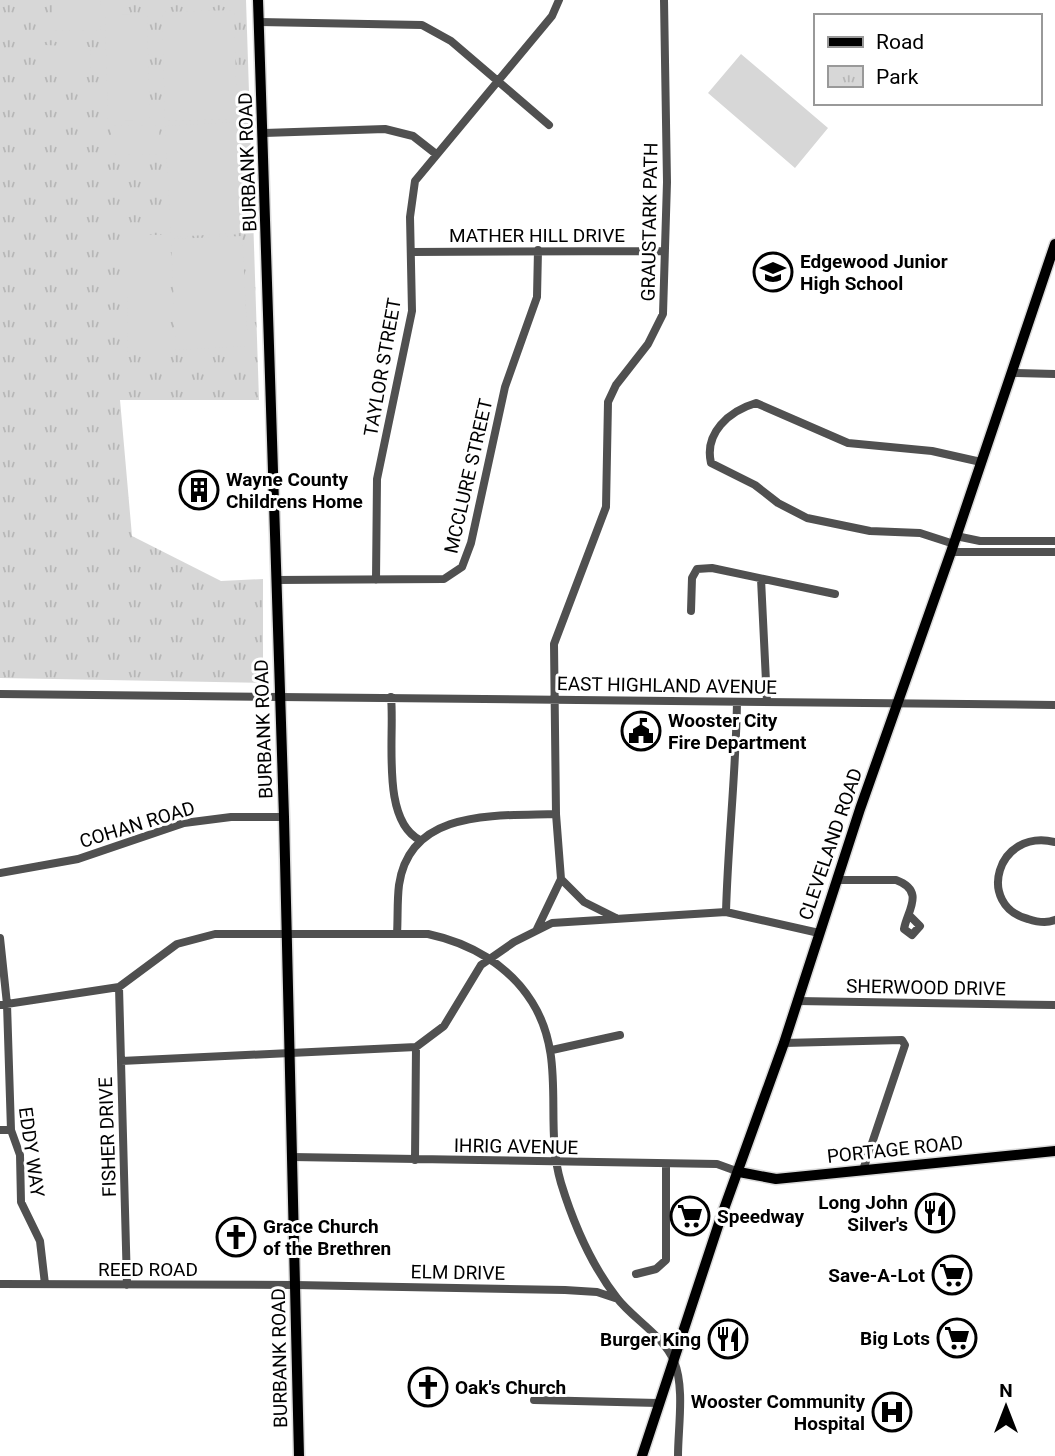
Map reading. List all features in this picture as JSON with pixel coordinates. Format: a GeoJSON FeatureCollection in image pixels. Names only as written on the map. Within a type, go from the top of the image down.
{"type":"FeatureCollection","features":[{"type":"Feature","properties":{"kind":"main road","name":"BURBANK ROAD"},"geometry":{"type":"LineString","coordinates":[[258,0],[285,817],[299,1456]]}},
{"type":"Feature","properties":{"kind":"main road","name":"CLEVELAND ROAD"},"geometry":{"type":"LineString","coordinates":[[642,1456],[673,1359],[784,1043],[896,704],[1051,272],[1055,244]]}},
{"type":"Feature","properties":{"kind":"main road","name":"PORTAGE ROAD"},"geometry":{"type":"LineString","coordinates":[[738,1172],[776,1179],[1055,1151]]}},
{"type":"Feature","properties":{"kind":"street","name":"TAYLOR STREET"},"geometry":{"type":"LineString","coordinates":[[376,580],[374,498],[412,311],[412,192],[421,171],[552,16],[559,0]]}},
{"type":"Feature","properties":{"kind":"street","name":"GRAUSTARK PATH"},"geometry":{"type":"LineString","coordinates":[[561,879],[556,814],[553,699],[556,633],[606,508],[608,402],[616,385],[660,326],[663,314],[667,182],[664,0]]}},
{"type":"Feature","properties":{"kind":"street"},"geometry":{"type":"LineString","coordinates":[[259,22],[422,25],[451,41],[549,125]]}},
{"type":"Feature","properties":{"kind":"street"},"geometry":{"type":"LineString","coordinates":[[264,132],[385,129],[413,136],[436,154]]}},
{"type":"Feature","properties":{"kind":"street","name":"MCCLURE STREET"},"geometry":{"type":"LineString","coordinates":[[276,580],[444,579],[462,567],[471,543],[505,387],[537,297],[538,250]]}},
{"type":"Feature","properties":{"kind":"street","name":"MATHER HILL DRIVE"},"geometry":{"type":"LineString","coordinates":[[411,252],[663,251]]}},
{"type":"Feature","properties":{"kind":"street"},"geometry":{"type":"LineString","coordinates":[[1013,373],[1055,374]]}},
{"type":"Feature","properties":{"kind":"street"},"geometry":{"type":"LineString","coordinates":[[981,461],[932,450],[848,443],[756,403],[727,418],[713,434],[709,452],[711,463],[755,485],[778,503],[807,518],[870,531],[920,533],[954,544],[1019,552],[1055,552]]}},
{"type":"Feature","properties":{"kind":"street"},"geometry":{"type":"LineString","coordinates":[[954,544],[968,540],[1055,541]]}},
{"type":"Feature","properties":{"kind":"street"},"geometry":{"type":"LineString","coordinates":[[1019,541],[1019,552]]}},
{"type":"Feature","properties":{"kind":"street"},"geometry":{"type":"LineString","coordinates":[[691,611],[692,578],[697,569],[712,568],[835,594]]}},
{"type":"Feature","properties":{"kind":"street"},"geometry":{"type":"LineString","coordinates":[[761,579],[767,702]]}},
{"type":"Feature","properties":{"kind":"street","name":"EAST HIGHLAND AVENUE"},"geometry":{"type":"LineString","coordinates":[[0,694],[1055,705]]}},
{"type":"Feature","properties":{"kind":"street"},"geometry":{"type":"LineString","coordinates":[[391,697],[394,797],[406,828],[420,840]]}},
{"type":"Feature","properties":{"kind":"street"},"geometry":{"type":"LineString","coordinates":[[726,912],[728,829],[736,775],[737,702]]}},
{"type":"Feature","properties":{"kind":"street"},"geometry":{"type":"LineString","coordinates":[[397,934],[399,883],[406,860],[420,840],[450,821],[481,816],[556,814]]}},
{"type":"Feature","properties":{"kind":"street","name":"COHAN ROAD"},"geometry":{"type":"LineString","coordinates":[[0,873],[78,859],[184,823],[230,817],[285,817]]}},
{"type":"Feature","properties":{"kind":"street"},"geometry":{"type":"LineString","coordinates":[[1055,842],[1037,840],[1015,847],[999,869],[998,879],[1000,894],[1008,907],[1021,918],[1038,922],[1055,920]]}},
{"type":"Feature","properties":{"kind":"street"},"geometry":{"type":"LineString","coordinates":[[537,929],[561,879],[584,902],[616,918]]}},
{"type":"Feature","properties":{"kind":"street"},"geometry":{"type":"LineString","coordinates":[[838,880],[896,880],[904,883],[911,890],[911,918]]}},
{"type":"Feature","properties":{"kind":"street"},"geometry":{"type":"LineString","coordinates":[[121,1061],[416,1046],[443,1026],[472,978],[490,959],[537,929],[579,919],[726,912],[819,933]]}},
{"type":"Feature","properties":{"kind":"street"},"geometry":{"type":"LineString","coordinates":[[3,1004],[119,987],[177,944],[194,939],[259,932],[287,935],[428,934],[451,940],[490,959],[515,980],[532,1001],[552,1050],[556,1163],[571,1211],[595,1263],[618,1300],[673,1359],[678,1378],[678,1456]]}},
{"type":"Feature","properties":{"kind":"street","name":"EDDY WAY"},"geometry":{"type":"LineString","coordinates":[[0,938],[11,1130],[20,1155],[21,1202],[40,1241],[45,1284]]}},
{"type":"Feature","properties":{"kind":"street","name":"FISHER DRIVE"},"geometry":{"type":"LineString","coordinates":[[119,987],[127,1285]]}},
{"type":"Feature","properties":{"kind":"street","name":"SHERWOOD DRIVE"},"geometry":{"type":"LineString","coordinates":[[797,1000],[1055,1005]]}},
{"type":"Feature","properties":{"kind":"street"},"geometry":{"type":"LineString","coordinates":[[552,1050],[620,1035]]}},
{"type":"Feature","properties":{"kind":"street"},"geometry":{"type":"LineString","coordinates":[[784,1043],[902,1040],[905,1045],[863,1170]]}},
{"type":"Feature","properties":{"kind":"street"},"geometry":{"type":"LineString","coordinates":[[415,1160],[416,1046]]}},
{"type":"Feature","properties":{"kind":"street"},"geometry":{"type":"LineString","coordinates":[[0,1130],[11,1130]]}},
{"type":"Feature","properties":{"kind":"street","name":"IHRIG AVENUE"},"geometry":{"type":"LineString","coordinates":[[292,1157],[717,1164],[738,1172]]}},
{"type":"Feature","properties":{"kind":"street"},"geometry":{"type":"LineString","coordinates":[[636,1274],[656,1269],[666,1259],[666,1164]]}},
{"type":"Feature","properties":{"kind":"street","name":"REED ROAD"},"geometry":{"type":"LineString","coordinates":[[0,1284],[295,1285]]}},
{"type":"Feature","properties":{"kind":"street","name":"ELM DRIVE"},"geometry":{"type":"LineString","coordinates":[[295,1285],[590,1291],[618,1300]]}},
{"type":"Feature","properties":{"kind":"street"},"geometry":{"type":"LineString","coordinates":[[534,1400],[658,1403]]}},
{"type":"Feature","properties":{"kind":"green space"},"geometry":{"type":"Polygon","coordinates":[[[0,0],[246,0],[259,400],[120,400],[132,536],[221,581],[263,579],[263,683],[0,678],[0,0]]]}},
{"type":"Feature","properties":{"kind":"green space"},"geometry":{"type":"Polygon","coordinates":[[[52,0],[101,0],[100,31],[52,30],[52,0]]]}},
{"type":"Feature","properties":{"kind":"green space"},"geometry":{"type":"Polygon","coordinates":[[[234,10],[237,119],[165,121],[162,12],[234,10]]]}},
{"type":"Feature","properties":{"kind":"green space"},"geometry":{"type":"Polygon","coordinates":[[[147,14],[150,120],[108,121],[105,15],[147,14]]]}},
{"type":"Feature","properties":{"kind":"green space"},"geometry":{"type":"Polygon","coordinates":[[[45,45],[91,47],[90,75],[44,74],[45,45]]]}},
{"type":"Feature","properties":{"kind":"green space"},"geometry":{"type":"Polygon","coordinates":[[[741,54],[828,128],[795,168],[708,93],[741,54]]]}},
{"type":"Feature","properties":{"kind":"green space"},"geometry":{"type":"Polygon","coordinates":[[[237,122],[242,233],[171,237],[165,126],[237,122]]]}},
{"type":"Feature","properties":{"kind":"green space"},"geometry":{"type":"Polygon","coordinates":[[[159,125],[160,154],[112,155],[111,126],[159,125]]]}},
{"type":"Feature","properties":{"kind":"green space"},"geometry":{"type":"Polygon","coordinates":[[[128,235],[166,235],[166,293],[128,293],[128,235]]]}},
{"type":"Feature","properties":{"kind":"green space"},"geometry":{"type":"Polygon","coordinates":[[[242,236],[248,346],[176,350],[171,239],[242,236]]]}},
{"type":"Feature","properties":{"kind":"green space"},"geometry":{"type":"Polygon","coordinates":[[[127,296],[166,296],[166,353],[128,353],[127,296]]]}},
{"type":"Feature","properties":{"kind":"place","name":"Edgewood Junior High School"},"geometry":{"type":"Point","coordinates":[773,272]}},
{"type":"Feature","properties":{"kind":"place","name":"Wayne County Childrens Home"},"geometry":{"type":"Point","coordinates":[199,490]}},
{"type":"Feature","properties":{"kind":"place","name":"Wooster City Fire Department"},"geometry":{"type":"Point","coordinates":[641,731]}},
{"type":"Feature","properties":{"kind":"place","name":"Long John Silver's"},"geometry":{"type":"Point","coordinates":[935,1213]}},
{"type":"Feature","properties":{"kind":"place","name":"Speedway"},"geometry":{"type":"Point","coordinates":[690,1216]}},
{"type":"Feature","properties":{"kind":"place","name":"Grace Church of the Brethren"},"geometry":{"type":"Point","coordinates":[236,1237]}},
{"type":"Feature","properties":{"kind":"place","name":"Save-A-Lot"},"geometry":{"type":"Point","coordinates":[952,1275]}},
{"type":"Feature","properties":{"kind":"place","name":"Big Lots"},"geometry":{"type":"Point","coordinates":[957,1338]}},
{"type":"Feature","properties":{"kind":"place","name":"Burger King"},"geometry":{"type":"Point","coordinates":[728,1339]}},
{"type":"Feature","properties":{"kind":"place","name":"Oak's Church"},"geometry":{"type":"Point","coordinates":[428,1387]}},
{"type":"Feature","properties":{"kind":"place","name":"Wooster Community Hospital"},"geometry":{"type":"Point","coordinates":[892,1412]}}]}
